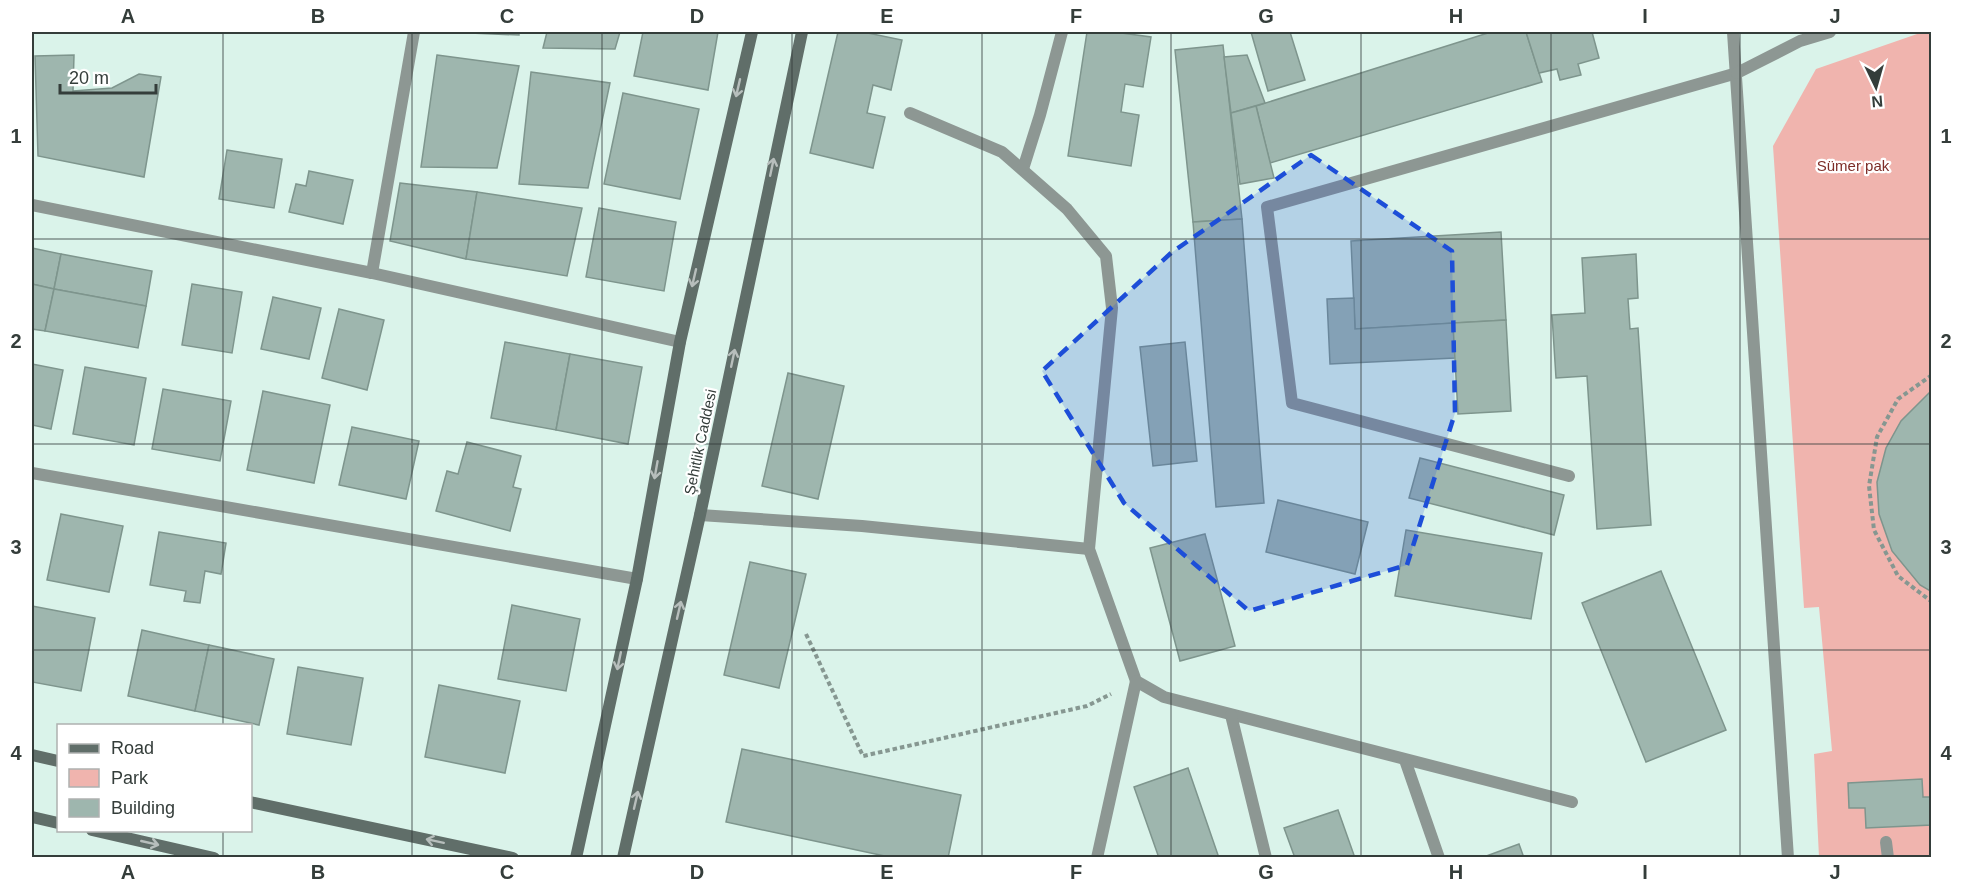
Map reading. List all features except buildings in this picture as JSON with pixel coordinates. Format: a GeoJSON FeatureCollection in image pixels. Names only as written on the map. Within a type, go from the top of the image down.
{"type":"FeatureCollection","features":[{"type":"Feature","properties":{"kind":"street"},"geometry":{"type":"LineString","coordinates":[[372,273],[414,32]]}},
{"type":"Feature","properties":{"kind":"street"},"geometry":{"type":"LineString","coordinates":[[576,858],[637,579],[680,342],[752,32]]}},
{"type":"Feature","properties":{"kind":"street","name":"Şehitlik Caddesi"},"geometry":{"type":"LineString","coordinates":[[623,858],[700,515],[802,32]]}},
{"type":"Feature","properties":{"kind":"street"},"geometry":{"type":"LineString","coordinates":[[1023,169],[1062,32]]}},
{"type":"Feature","properties":{"kind":"street"},"geometry":{"type":"LineString","coordinates":[[1733,32],[1788,858]]}},
{"type":"Feature","properties":{"kind":"street"},"geometry":{"type":"LineString","coordinates":[[1569,476],[1292,403],[1267,207],[1737,73],[1800,41],[1830,32]]}},
{"type":"Feature","properties":{"kind":"street"},"geometry":{"type":"LineString","coordinates":[[910,113],[1002,152],[1067,208],[1106,256],[1112,308],[1089,549],[1136,681],[1097,858]]}},
{"type":"Feature","properties":{"kind":"street"},"geometry":{"type":"LineString","coordinates":[[32,205],[372,273],[680,342]]}},
{"type":"Feature","properties":{"kind":"street"},"geometry":{"type":"LineString","coordinates":[[32,473],[637,579]]}},
{"type":"Feature","properties":{"kind":"street"},"geometry":{"type":"LineString","coordinates":[[700,515],[862,526],[1089,549]]}},
{"type":"Feature","properties":{"kind":"street"},"geometry":{"type":"LineString","coordinates":[[1136,681],[1164,698],[1572,802]]}},
{"type":"Feature","properties":{"kind":"street"},"geometry":{"type":"LineString","coordinates":[[1231,715],[1266,858]]}},
{"type":"Feature","properties":{"kind":"street"},"geometry":{"type":"LineString","coordinates":[[32,755],[57,761]]}},
{"type":"Feature","properties":{"kind":"street"},"geometry":{"type":"LineString","coordinates":[[1405,760],[1439,858]]}},
{"type":"Feature","properties":{"kind":"street"},"geometry":{"type":"LineString","coordinates":[[252,802],[513,858]]}},
{"type":"Feature","properties":{"kind":"street"},"geometry":{"type":"LineString","coordinates":[[32,817],[57,823]]}},
{"type":"Feature","properties":{"kind":"street"},"geometry":{"type":"LineString","coordinates":[[97,832],[214,858]]}},
{"type":"Feature","properties":{"kind":"street"},"geometry":{"type":"LineString","coordinates":[[1887,842],[1888,858]]}},
{"type":"Feature","properties":{"kind":"path"},"geometry":{"type":"LineString","coordinates":[[1932,375],[1898,399],[1877,436],[1869,486],[1874,530],[1888,558],[1898,576],[1932,602]]}},
{"type":"Feature","properties":{"kind":"path"},"geometry":{"type":"LineString","coordinates":[[806,634],[863,756],[1087,706],[1136,681]]}},
{"type":"Feature","properties":{"kind":"highlighted area"},"geometry":{"type":"Polygon","coordinates":[[[1311,155],[1452,251],[1455,413],[1407,565],[1249,611],[1124,503],[1042,371],[1171,253],[1311,155]]]}},
{"type":"Feature","properties":{"kind":"green space","name":"Sümer pak"},"geometry":{"type":"Polygon","coordinates":[[[1931,32],[1931,857],[1819,857],[1814,754],[1832,751],[1819,607],[1804,608],[1773,146],[1816,69],[1920,33],[1931,32]]]}}]}
